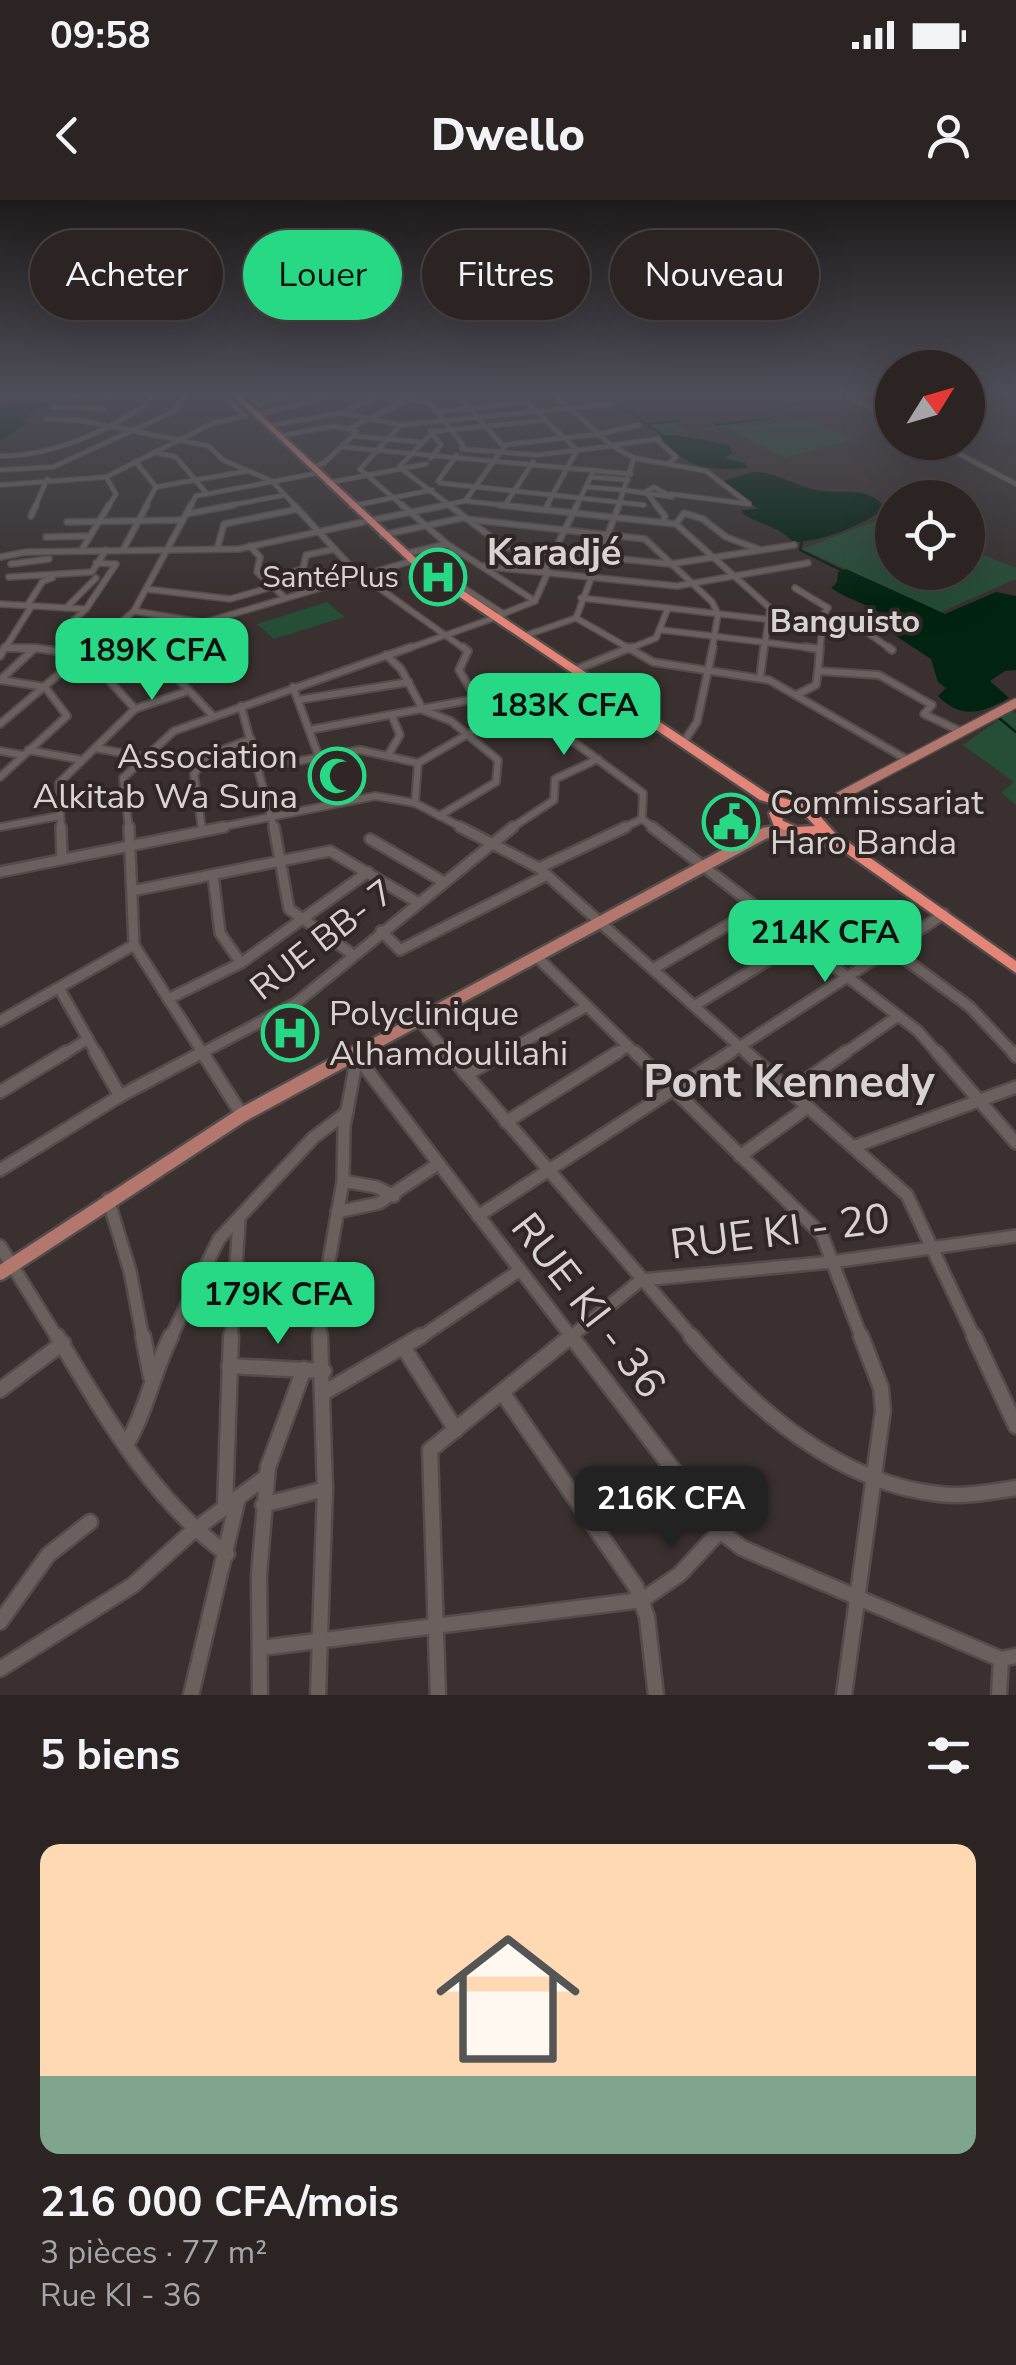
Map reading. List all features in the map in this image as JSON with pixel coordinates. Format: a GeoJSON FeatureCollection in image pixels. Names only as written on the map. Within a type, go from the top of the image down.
{"type":"FeatureCollection","features":[{"type":"Feature","properties":{"kind":"highway"},"geometry":{"type":"LineString","coordinates":[[305,463],[406,558],[764,797],[795,806],[818,819],[831,836],[1016,978]]}},
{"type":"Feature","properties":{"kind":"highway"},"geometry":{"type":"LineString","coordinates":[[306,463],[406,558],[482,605],[775,816],[827,843],[1016,968]]}},
{"type":"Feature","properties":{"kind":"highway"},"geometry":{"type":"LineString","coordinates":[[775,816],[795,806]]}},
{"type":"Feature","properties":{"kind":"highway"},"geometry":{"type":"LineString","coordinates":[[796,830],[814,828],[818,819]]}},
{"type":"Feature","properties":{"kind":"main road"},"geometry":{"type":"LineString","coordinates":[[795,806],[830,802],[1016,703]]}},
{"type":"Feature","properties":{"kind":"main road"},"geometry":{"type":"LineString","coordinates":[[818,819],[830,802]]}},
{"type":"Feature","properties":{"kind":"main road"},"geometry":{"type":"LineString","coordinates":[[766,833],[775,816]]}},
{"type":"Feature","properties":{"kind":"main road"},"geometry":{"type":"LineString","coordinates":[[6,1269],[242,1115],[766,833],[796,830]]}},
{"type":"Feature","properties":{"kind":"street"},"geometry":{"type":"LineString","coordinates":[[0,470],[53,467],[61,463]]}},
{"type":"Feature","properties":{"kind":"street"},"geometry":{"type":"LineString","coordinates":[[1,487],[106,477],[133,463]]}},
{"type":"Feature","properties":{"kind":"street"},"geometry":{"type":"LineString","coordinates":[[137,463],[156,487]]}},
{"type":"Feature","properties":{"kind":"street"},"geometry":{"type":"LineString","coordinates":[[181,463],[208,494]]}},
{"type":"Feature","properties":{"kind":"street"},"geometry":{"type":"LineString","coordinates":[[229,463],[272,481],[362,574],[468,650],[459,670],[480,698],[559,731],[644,793],[642,820]]}},
{"type":"Feature","properties":{"kind":"street"},"geometry":{"type":"LineString","coordinates":[[0,724],[134,612],[196,496],[272,481],[313,470],[324,463]]}},
{"type":"Feature","properties":{"kind":"street"},"geometry":{"type":"LineString","coordinates":[[365,463],[360,468],[367,475],[447,544],[536,601]]}},
{"type":"Feature","properties":{"kind":"street"},"geometry":{"type":"LineString","coordinates":[[400,468],[404,463]]}},
{"type":"Feature","properties":{"kind":"street"},"geometry":{"type":"LineString","coordinates":[[352,506],[438,488],[453,463]]}},
{"type":"Feature","properties":{"kind":"street"},"geometry":{"type":"LineString","coordinates":[[464,501],[493,463]]}},
{"type":"Feature","properties":{"kind":"street"},"geometry":{"type":"LineString","coordinates":[[516,463],[630,477]]}},
{"type":"Feature","properties":{"kind":"street"},"geometry":{"type":"LineString","coordinates":[[545,510],[570,463]]}},
{"type":"Feature","properties":{"kind":"street"},"geometry":{"type":"LineString","coordinates":[[576,618],[633,463]]}},
{"type":"Feature","properties":{"kind":"street"},"geometry":{"type":"LineString","coordinates":[[587,486],[750,504],[706,472],[672,463]]}},
{"type":"Feature","properties":{"kind":"street"},"geometry":{"type":"LineString","coordinates":[[977,463],[1016,484]]}},
{"type":"Feature","properties":{"kind":"street"},"geometry":{"type":"LineString","coordinates":[[327,483],[426,464]]}},
{"type":"Feature","properties":{"kind":"street"},"geometry":{"type":"LineString","coordinates":[[426,464],[423,468],[439,482],[644,504]]}},
{"type":"Feature","properties":{"kind":"street"},"geometry":{"type":"LineString","coordinates":[[505,505],[531,464]]}},
{"type":"Feature","properties":{"kind":"street"},"geometry":{"type":"LineString","coordinates":[[31,516],[53,467]]}},
{"type":"Feature","properties":{"kind":"street"},"geometry":{"type":"LineString","coordinates":[[400,468],[504,547],[670,564],[794,545]]}},
{"type":"Feature","properties":{"kind":"street"},"geometry":{"type":"LineString","coordinates":[[156,487],[246,470]]}},
{"type":"Feature","properties":{"kind":"street"},"geometry":{"type":"LineString","coordinates":[[242,1115],[134,945],[123,778],[168,734],[536,601],[554,552],[593,474]]}},
{"type":"Feature","properties":{"kind":"street"},"geometry":{"type":"LineString","coordinates":[[81,551],[116,494],[106,477]]}},
{"type":"Feature","properties":{"kind":"street"},"geometry":{"type":"LineString","coordinates":[[123,550],[156,487]]}},
{"type":"Feature","properties":{"kind":"street"},"geometry":{"type":"LineString","coordinates":[[647,494],[665,516],[662,522]]}},
{"type":"Feature","properties":{"kind":"street"},"geometry":{"type":"LineString","coordinates":[[67,522],[185,517],[286,496]]}},
{"type":"Feature","properties":{"kind":"street"},"geometry":{"type":"LineString","coordinates":[[0,556],[250,546],[464,501],[676,524],[770,608],[760,678]]}},
{"type":"Feature","properties":{"kind":"street"},"geometry":{"type":"LineString","coordinates":[[506,523],[516,506]]}},
{"type":"Feature","properties":{"kind":"street"},"geometry":{"type":"LineString","coordinates":[[227,507],[239,521]]}},
{"type":"Feature","properties":{"kind":"street"},"geometry":{"type":"LineString","coordinates":[[217,549],[224,525],[298,509]]}},
{"type":"Feature","properties":{"kind":"street"},"geometry":{"type":"LineString","coordinates":[[676,524],[684,513],[694,514],[714,524],[723,536],[760,550]]}},
{"type":"Feature","properties":{"kind":"street"},"geometry":{"type":"LineString","coordinates":[[382,535],[463,518],[648,540],[716,606],[718,614],[694,734],[683,743]]}},
{"type":"Feature","properties":{"kind":"street"},"geometry":{"type":"LineString","coordinates":[[46,537],[90,536]]}},
{"type":"Feature","properties":{"kind":"street"},"geometry":{"type":"LineString","coordinates":[[96,563],[116,564],[86,609],[64,628],[142,642],[447,544]]}},
{"type":"Feature","properties":{"kind":"street"},"geometry":{"type":"LineString","coordinates":[[250,546],[260,558],[257,572],[285,598]]}},
{"type":"Feature","properties":{"kind":"street"},"geometry":{"type":"LineString","coordinates":[[264,580],[303,568],[306,555],[336,549]]}},
{"type":"Feature","properties":{"kind":"street"},"geometry":{"type":"LineString","coordinates":[[9,577],[92,572],[106,550]]}},
{"type":"Feature","properties":{"kind":"street"},"geometry":{"type":"LineString","coordinates":[[11,564],[47,555]]}},
{"type":"Feature","properties":{"kind":"street"},"geometry":{"type":"LineString","coordinates":[[47,555],[58,574]]}},
{"type":"Feature","properties":{"kind":"street"},"geometry":{"type":"LineString","coordinates":[[422,561],[438,572],[433,576]]}},
{"type":"Feature","properties":{"kind":"street"},"geometry":{"type":"LineString","coordinates":[[480,566],[692,584],[808,563]]}},
{"type":"Feature","properties":{"kind":"street"},"geometry":{"type":"LineString","coordinates":[[0,656],[43,581],[58,574]]}},
{"type":"Feature","properties":{"kind":"street"},"geometry":{"type":"LineString","coordinates":[[66,608],[96,578]]}},
{"type":"Feature","properties":{"kind":"street"},"geometry":{"type":"LineString","coordinates":[[146,589],[230,599],[272,587]]}},
{"type":"Feature","properties":{"kind":"street"},"geometry":{"type":"LineString","coordinates":[[795,588],[828,608],[820,627],[816,685],[796,696]]}},
{"type":"Feature","properties":{"kind":"street"},"geometry":{"type":"LineString","coordinates":[[581,598],[843,632],[877,628]]}},
{"type":"Feature","properties":{"kind":"street"},"geometry":{"type":"LineString","coordinates":[[0,604],[86,609]]}},
{"type":"Feature","properties":{"kind":"street"},"geometry":{"type":"LineString","coordinates":[[575,670],[656,638],[668,608]]}},
{"type":"Feature","properties":{"kind":"street"},"geometry":{"type":"LineString","coordinates":[[134,612],[203,623]]}},
{"type":"Feature","properties":{"kind":"street"},"geometry":{"type":"LineString","coordinates":[[524,636],[576,618],[653,662],[760,678],[908,760]]}},
{"type":"Feature","properties":{"kind":"street"},"geometry":{"type":"LineString","coordinates":[[662,630],[820,649]]}},
{"type":"Feature","properties":{"kind":"street"},"geometry":{"type":"LineString","coordinates":[[862,630],[892,650]]}},
{"type":"Feature","properties":{"kind":"street"},"geometry":{"type":"LineString","coordinates":[[0,638],[14,637]]}},
{"type":"Feature","properties":{"kind":"street"},"geometry":{"type":"LineString","coordinates":[[142,642],[212,716]]}},
{"type":"Feature","properties":{"kind":"street"},"geometry":{"type":"LineString","coordinates":[[5,648],[56,650]]}},
{"type":"Feature","properties":{"kind":"street"},"geometry":{"type":"LineString","coordinates":[[0,777],[66,716],[45,687],[0,680],[35,648]]}},
{"type":"Feature","properties":{"kind":"street"},"geometry":{"type":"LineString","coordinates":[[386,656],[402,668],[424,710],[447,719],[498,760],[497,779],[439,816]]}},
{"type":"Feature","properties":{"kind":"street"},"geometry":{"type":"LineString","coordinates":[[78,660],[97,666],[135,709]]}},
{"type":"Feature","properties":{"kind":"street"},"geometry":{"type":"LineString","coordinates":[[818,671],[884,676],[932,705],[924,714],[962,732]]}},
{"type":"Feature","properties":{"kind":"street"},"geometry":{"type":"LineString","coordinates":[[298,700],[408,682]]}},
{"type":"Feature","properties":{"kind":"street"},"geometry":{"type":"LineString","coordinates":[[260,768],[360,750],[418,763],[468,734],[590,685]]}},
{"type":"Feature","properties":{"kind":"street"},"geometry":{"type":"LineString","coordinates":[[293,688],[336,803]]}},
{"type":"Feature","properties":{"kind":"street"},"geometry":{"type":"LineString","coordinates":[[62,859],[59,783],[135,709],[188,691]]}},
{"type":"Feature","properties":{"kind":"street"},"geometry":{"type":"LineString","coordinates":[[309,730],[480,698]]}},
{"type":"Feature","properties":{"kind":"street"},"geometry":{"type":"LineString","coordinates":[[241,706],[272,816],[287,906],[300,920],[352,954]]}},
{"type":"Feature","properties":{"kind":"street"},"geometry":{"type":"LineString","coordinates":[[388,755],[400,735],[392,716]]}},
{"type":"Feature","properties":{"kind":"street"},"geometry":{"type":"LineString","coordinates":[[202,830],[194,774],[212,753],[251,739]]}},
{"type":"Feature","properties":{"kind":"street"},"geometry":{"type":"LineString","coordinates":[[94,748],[144,757]]}},
{"type":"Feature","properties":{"kind":"street"},"geometry":{"type":"LineString","coordinates":[[0,751],[82,760]]}},
{"type":"Feature","properties":{"kind":"street","name":"RUE BB- 7"},"geometry":{"type":"LineString","coordinates":[[0,1170],[120,1096],[296,1003],[442,882],[554,800],[555,779],[598,760]]}},
{"type":"Feature","properties":{"kind":"street"},"geometry":{"type":"LineString","coordinates":[[415,803],[418,763]]}},
{"type":"Feature","properties":{"kind":"street"},"geometry":{"type":"LineString","coordinates":[[0,872],[375,796],[415,803],[492,844],[543,872],[907,1195],[1010,1396],[1016,1426]]}},
{"type":"Feature","properties":{"kind":"street"},"geometry":{"type":"LineString","coordinates":[[0,827],[58,816]]}},
{"type":"Feature","properties":{"kind":"street"},"geometry":{"type":"LineString","coordinates":[[642,820],[918,1031],[1016,1142]]}},
{"type":"Feature","properties":{"kind":"street"},"geometry":{"type":"LineString","coordinates":[[381,931],[400,950],[642,820]]}},
{"type":"Feature","properties":{"kind":"street"},"geometry":{"type":"LineString","coordinates":[[370,840],[442,882]]}},
{"type":"Feature","properties":{"kind":"street"},"geometry":{"type":"LineString","coordinates":[[132,892],[330,852],[417,902]]}},
{"type":"Feature","properties":{"kind":"street"},"geometry":{"type":"LineString","coordinates":[[168,999],[241,963],[368,872]]}},
{"type":"Feature","properties":{"kind":"street"},"geometry":{"type":"LineString","coordinates":[[213,875],[220,933],[241,963]]}},
{"type":"Feature","properties":{"kind":"street"},"geometry":{"type":"LineString","coordinates":[[653,969],[757,908]]}},
{"type":"Feature","properties":{"kind":"street"},"geometry":{"type":"LineString","coordinates":[[478,1216],[939,916]]}},
{"type":"Feature","properties":{"kind":"street"},"geometry":{"type":"LineString","coordinates":[[694,1006],[800,941]]}},
{"type":"Feature","properties":{"kind":"street"},"geometry":{"type":"LineString","coordinates":[[0,1021],[134,945]]}},
{"type":"Feature","properties":{"kind":"street"},"geometry":{"type":"LineString","coordinates":[[890,948],[970,1007],[1016,1056]]}},
{"type":"Feature","properties":{"kind":"street"},"geometry":{"type":"LineString","coordinates":[[536,956],[822,1235],[881,1388],[882,1410],[844,1695]]}},
{"type":"Feature","properties":{"kind":"street"},"geometry":{"type":"LineString","coordinates":[[59,988],[120,1096]]}},
{"type":"Feature","properties":{"kind":"street"},"geometry":{"type":"LineString","coordinates":[[466,1075],[586,1006]]}},
{"type":"Feature","properties":{"kind":"street"},"geometry":{"type":"LineString","coordinates":[[790,1092],[898,1016]]}},
{"type":"Feature","properties":{"kind":"street"},"geometry":{"type":"LineString","coordinates":[[418,1018],[730,1381],[774,1420],[810,1444],[873,1474],[938,1494],[1016,1488]]}},
{"type":"Feature","properties":{"kind":"street"},"geometry":{"type":"LineString","coordinates":[[0,1092],[88,1039]]}},
{"type":"Feature","properties":{"kind":"street"},"geometry":{"type":"LineString","coordinates":[[506,1122],[628,1046]]}},
{"type":"Feature","properties":{"kind":"street"},"geometry":{"type":"LineString","coordinates":[[318,1695],[325,1392],[318,1318],[343,1181],[355,1055]]}},
{"type":"Feature","properties":{"kind":"street","name":"RUE KI - 36"},"geometry":{"type":"LineString","coordinates":[[355,1055],[720,1531],[742,1548],[1008,1658]]}},
{"type":"Feature","properties":{"kind":"street"},"geometry":{"type":"LineString","coordinates":[[853,1147],[1016,1087]]}},
{"type":"Feature","properties":{"kind":"street"},"geometry":{"type":"LineString","coordinates":[[740,1156],[808,1107]]}},
{"type":"Feature","properties":{"kind":"street"},"geometry":{"type":"LineString","coordinates":[[127,1443],[146,1411],[152,1380],[219,1238],[313,1138],[347,1112]]}},
{"type":"Feature","properties":{"kind":"street"},"geometry":{"type":"LineString","coordinates":[[337,1212],[364,1212],[438,1164]]}},
{"type":"Feature","properties":{"kind":"street"},"geometry":{"type":"LineString","coordinates":[[343,1181],[376,1186],[394,1196]]}},
{"type":"Feature","properties":{"kind":"street"},"geometry":{"type":"LineString","coordinates":[[108,1199],[130,1271],[152,1380]]}},
{"type":"Feature","properties":{"kind":"street"},"geometry":{"type":"LineString","coordinates":[[191,1695],[227,1554],[232,1502],[229,1366],[238,1222]]}},
{"type":"Feature","properties":{"kind":"street","name":"RUE KI - 20"},"geometry":{"type":"LineString","coordinates":[[438,1695],[429,1456],[433,1447],[504,1395],[642,1280],[832,1262],[1016,1237]]}},
{"type":"Feature","properties":{"kind":"street"},"geometry":{"type":"LineString","coordinates":[[0,1246],[6,1269],[63,1343],[127,1443],[193,1531],[227,1554]]}},
{"type":"Feature","properties":{"kind":"street"},"geometry":{"type":"LineString","coordinates":[[325,1392],[404,1348],[520,1270]]}},
{"type":"Feature","properties":{"kind":"street"},"geometry":{"type":"LineString","coordinates":[[0,1390],[63,1343]]}},
{"type":"Feature","properties":{"kind":"street"},"geometry":{"type":"LineString","coordinates":[[404,1348],[456,1430]]}},
{"type":"Feature","properties":{"kind":"street"},"geometry":{"type":"LineString","coordinates":[[229,1366],[324,1372]]}},
{"type":"Feature","properties":{"kind":"street"},"geometry":{"type":"LineString","coordinates":[[260,1695],[263,1505],[270,1456],[304,1369]]}},
{"type":"Feature","properties":{"kind":"street"},"geometry":{"type":"LineString","coordinates":[[504,1395],[642,1600],[656,1695]]}},
{"type":"Feature","properties":{"kind":"street"},"geometry":{"type":"LineString","coordinates":[[0,1669],[133,1584],[193,1531],[267,1476]]}},
{"type":"Feature","properties":{"kind":"street"},"geometry":{"type":"LineString","coordinates":[[263,1505],[325,1489]]}},
{"type":"Feature","properties":{"kind":"street"},"geometry":{"type":"LineString","coordinates":[[0,1622],[48,1555],[90,1522]]}},
{"type":"Feature","properties":{"kind":"street"},"geometry":{"type":"LineString","coordinates":[[261,1648],[642,1600],[680,1574],[720,1531]]}},
{"type":"Feature","properties":{"kind":"street"},"geometry":{"type":"LineString","coordinates":[[1000,1695],[1008,1658]]}},
{"type":"Feature","properties":{"kind":"shaded area"},"geometry":{"type":"Polygon","coordinates":[[[692,463],[744,463],[747,468],[722,469],[692,463]]]}},
{"type":"Feature","properties":{"kind":"shaded area"},"geometry":{"type":"Polygon","coordinates":[[[754,472],[816,490],[860,493],[875,498],[875,515],[827,536],[793,542],[743,514],[742,510],[758,509],[723,481],[754,472]]]}},
{"type":"Feature","properties":{"kind":"shaded area"},"geometry":{"type":"Polygon","coordinates":[[[875,521],[875,582],[802,549],[875,521]]]}},
{"type":"Feature","properties":{"kind":"shaded area"},"geometry":{"type":"Polygon","coordinates":[[[985,556],[1016,568],[1016,579],[941,612],[892,590],[985,590],[985,556]]]}},
{"type":"Feature","properties":{"kind":"shaded area"},"geometry":{"type":"Polygon","coordinates":[[[846,569],[875,582],[875,590],[892,590],[945,614],[996,592],[1016,596],[1016,670],[1005,671],[990,681],[1009,698],[972,712],[947,704],[938,696],[946,688],[938,682],[931,659],[887,630],[886,623],[880,622],[881,614],[831,588],[837,582],[838,572],[846,569]]]}},
{"type":"Feature","properties":{"kind":"shaded area"},"geometry":{"type":"Polygon","coordinates":[[[327,602],[345,617],[274,639],[257,624],[327,602]]]}},
{"type":"Feature","properties":{"kind":"shaded area"},"geometry":{"type":"Polygon","coordinates":[[[1010,712],[1016,713],[1016,805],[1001,793],[1014,782],[963,745],[1010,712]]]}},
{"type":"Feature","properties":{"kind":"waterway"},"geometry":{"type":"LineString","coordinates":[[802,542],[800,550],[843,571]]}},
{"type":"Feature","properties":{"kind":"waterway"},"geometry":{"type":"LineString","coordinates":[[999,718],[1016,732]]}},
{"type":"Feature","properties":{"kind":"place","name":"SantéPlus"},"geometry":{"type":"Point","coordinates":[438,577]}},
{"type":"Feature","properties":{"kind":"place","name":"Association Alkitab Wa Suna"},"geometry":{"type":"Point","coordinates":[337,776]}},
{"type":"Feature","properties":{"kind":"place","name":"Commissariat Haro Banda"},"geometry":{"type":"Point","coordinates":[731,822]}},
{"type":"Feature","properties":{"kind":"place","name":"Polyclinique Alhamdoulilahi"},"geometry":{"type":"Point","coordinates":[290,1033]}},
{"type":"Feature","properties":{"kind":"district","name":"Karadjé"},"geometry":{"type":"Point","coordinates":[554,552]}},
{"type":"Feature","properties":{"kind":"district","name":"Banguisto"},"geometry":{"type":"Point","coordinates":[845,621]}},
{"type":"Feature","properties":{"kind":"district","name":"Pont Kennedy"},"geometry":{"type":"Point","coordinates":[789,1082]}}]}
